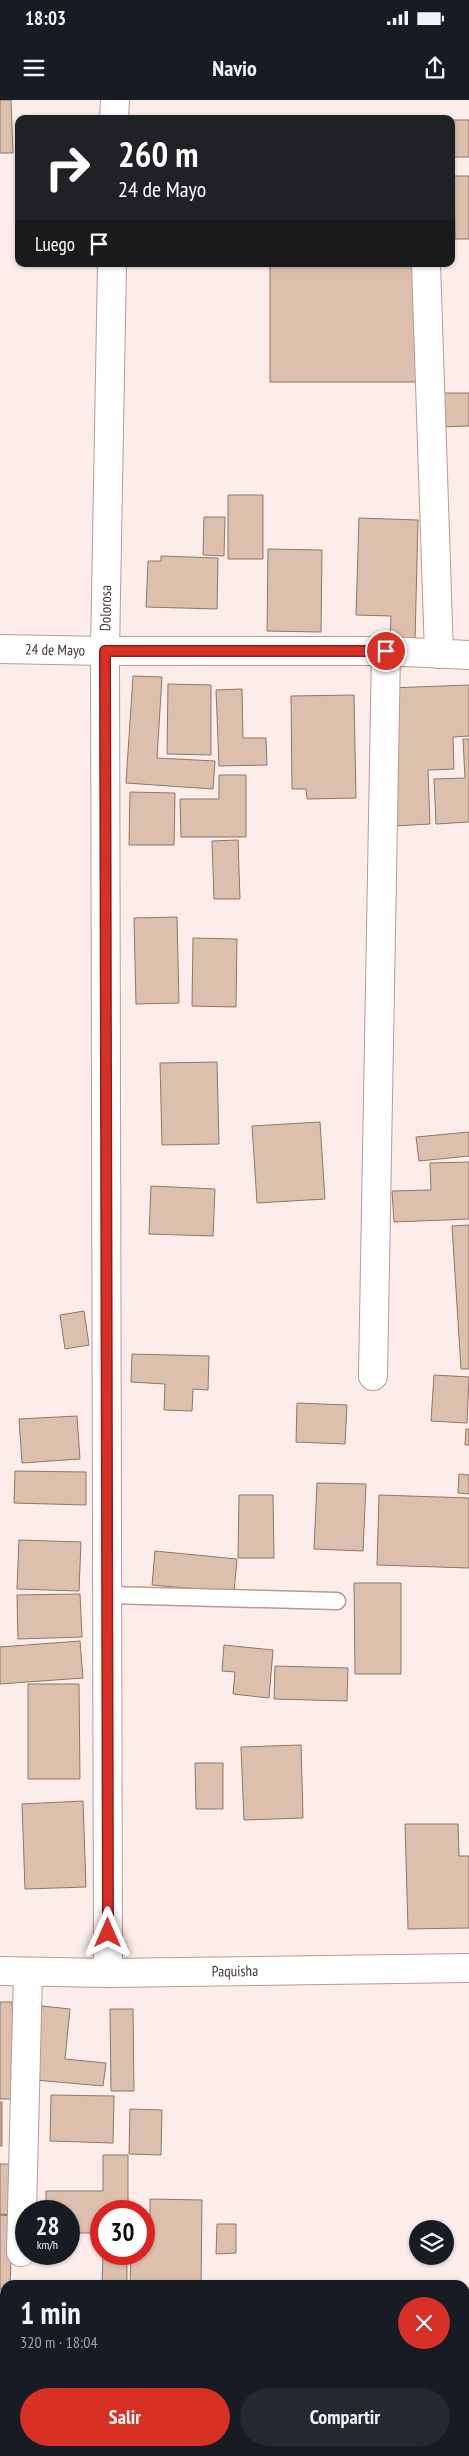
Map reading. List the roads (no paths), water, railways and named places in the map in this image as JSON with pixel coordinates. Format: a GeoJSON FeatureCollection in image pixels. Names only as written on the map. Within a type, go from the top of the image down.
{"type":"FeatureCollection","features":[{"type":"Feature","properties":{"kind":"street"},"geometry":{"type":"LineString","coordinates":[[114,100],[114,115]]}},
{"type":"Feature","properties":{"kind":"street","name":"Dolorosa"},"geometry":{"type":"LineString","coordinates":[[108,1973],[105,651],[112,267]]}},
{"type":"Feature","properties":{"kind":"street"},"geometry":{"type":"LineString","coordinates":[[426,267],[440,654]]}},
{"type":"Feature","properties":{"kind":"street","name":"24 de Mayo"},"geometry":{"type":"LineString","coordinates":[[0,649],[386,651],[469,655]]}},
{"type":"Feature","properties":{"kind":"street"},"geometry":{"type":"LineString","coordinates":[[373,1376],[386,651]]}},
{"type":"Feature","properties":{"kind":"street","name":"Paquisha"},"geometry":{"type":"LineString","coordinates":[[0,1971],[108,1973],[469,1968]]}},
{"type":"Feature","properties":{"kind":"street"},"geometry":{"type":"LineString","coordinates":[[22,2200],[28,1972]]}},
{"type":"Feature","properties":{"kind":"lane"},"geometry":{"type":"LineString","coordinates":[[108,1595],[337,1601]]}}]}
